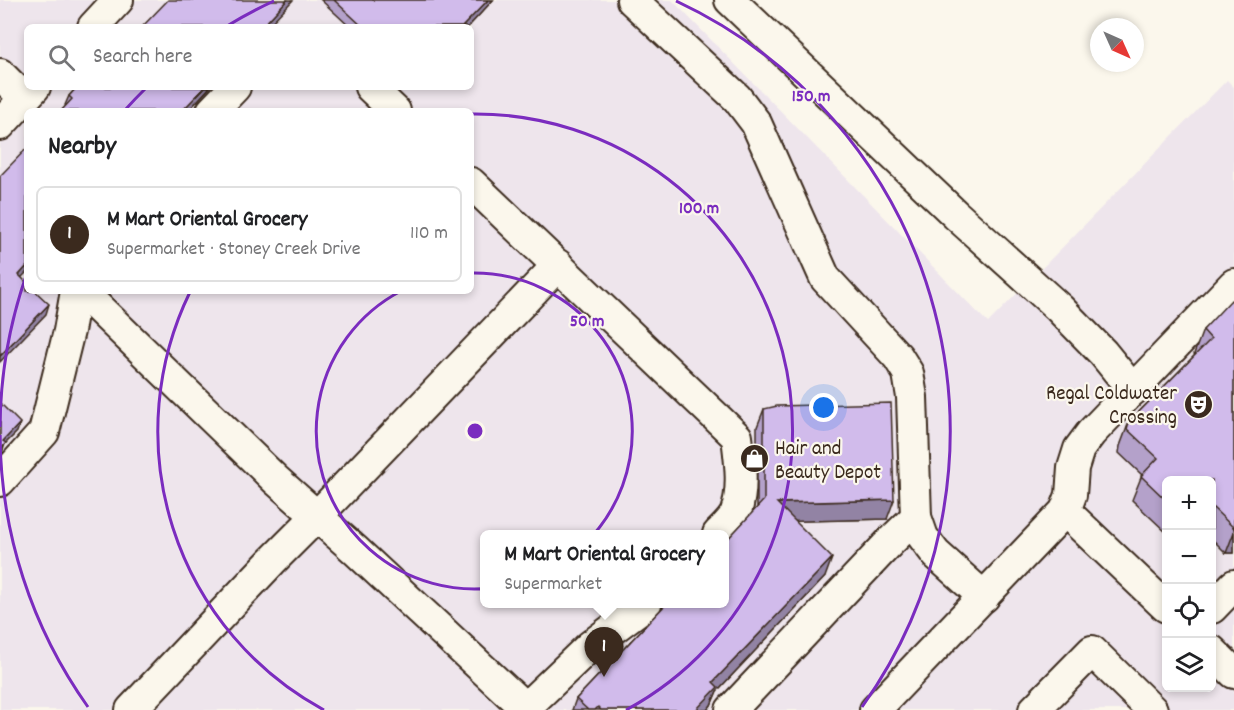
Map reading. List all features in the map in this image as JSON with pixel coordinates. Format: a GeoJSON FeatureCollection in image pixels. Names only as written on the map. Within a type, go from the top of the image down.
{"type":"FeatureCollection","features":[{"type":"Feature","properties":{"kind":"street"},"geometry":{"type":"LineString","coordinates":[[96,24],[118,0]]}},
{"type":"Feature","properties":{"kind":"street"},"geometry":{"type":"LineString","coordinates":[[633,0],[737,98],[756,123],[825,278],[898,357],[908,373],[912,397],[916,517],[923,537],[936,554],[984,597]]}},
{"type":"Feature","properties":{"kind":"street"},"geometry":{"type":"LineString","coordinates":[[730,0],[956,215],[1059,308],[1103,353],[1133,390]]}},
{"type":"Feature","properties":{"kind":"street"},"geometry":{"type":"LineString","coordinates":[[0,74],[24,89]]}},
{"type":"Feature","properties":{"kind":"street"},"geometry":{"type":"LineString","coordinates":[[215,108],[232,90]]}},
{"type":"Feature","properties":{"kind":"street"},"geometry":{"type":"LineString","coordinates":[[373,90],[392,108]]}},
{"type":"Feature","properties":{"kind":"street"},"geometry":{"type":"LineString","coordinates":[[0,125],[30,93]]}},
{"type":"Feature","properties":{"kind":"street"},"geometry":{"type":"LineString","coordinates":[[474,186],[737,437],[741,473],[739,494],[735,514],[721,530]]}},
{"type":"Feature","properties":{"kind":"street"},"geometry":{"type":"LineString","coordinates":[[131,710],[558,266]]}},
{"type":"Feature","properties":{"kind":"street"},"geometry":{"type":"LineString","coordinates":[[875,710],[1065,511],[1071,495],[1073,468],[1079,449],[1091,433],[1234,284]]}},
{"type":"Feature","properties":{"kind":"street"},"geometry":{"type":"LineString","coordinates":[[0,481],[44,432],[69,332],[75,294]]}},
{"type":"Feature","properties":{"kind":"street"},"geometry":{"type":"LineString","coordinates":[[84,294],[276,480],[354,549],[525,709],[590,646],[639,608]]}},
{"type":"Feature","properties":{"kind":"street"},"geometry":{"type":"LineString","coordinates":[[1065,511],[1162,602]]}},
{"type":"Feature","properties":{"kind":"street"},"geometry":{"type":"LineString","coordinates":[[731,710],[916,517]]}},
{"type":"Feature","properties":{"kind":"street"},"geometry":{"type":"LineString","coordinates":[[1216,604],[1234,585]]}},
{"type":"Feature","properties":{"kind":"street"},"geometry":{"type":"LineString","coordinates":[[1034,710],[1092,651],[1152,710]]}},
{"type":"Feature","properties":{"kind":"street"},"geometry":{"type":"LineString","coordinates":[[1216,655],[1234,673]]}},
{"type":"Feature","properties":{"kind":"shaded area"},"geometry":{"type":"Polygon","coordinates":[[[0,0],[672,0],[988,323],[1227,80],[1234,87],[1234,710],[0,710],[0,0]]]}},
{"type":"Feature","properties":{"kind":"building"},"geometry":{"type":"Polygon","coordinates":[[[168,0],[287,0],[265,24],[145,24],[168,0]]]}},
{"type":"Feature","properties":{"kind":"building"},"geometry":{"type":"Polygon","coordinates":[[[334,0],[488,0],[465,24],[360,24],[334,0]]]}},
{"type":"Feature","properties":{"kind":"building"},"geometry":{"type":"Polygon","coordinates":[[[74,90],[202,90],[185,108],[64,108],[72,99],[69,96],[74,90]]]}},
{"type":"Feature","properties":{"kind":"building"},"geometry":{"type":"Polygon","coordinates":[[[24,151],[24,269],[19,275],[24,280],[24,294],[38,294],[49,304],[0,356],[0,176],[24,151]]]}},
{"type":"Feature","properties":{"kind":"building","name":"Regal Coldwater Crossing"},"geometry":{"type":"Polygon","coordinates":[[[1231,300],[1234,303],[1234,528],[1216,511],[1216,476],[1162,476],[1162,496],[1141,476],[1158,458],[1127,429],[1129,422],[1211,339],[1203,330],[1231,300]]]}},
{"type":"Feature","properties":{"kind":"building"},"geometry":{"type":"Polygon","coordinates":[[[0,403],[20,423],[3,441],[6,443],[0,450],[0,403]]]}},
{"type":"Feature","properties":{"kind":"building"},"geometry":{"type":"Polygon","coordinates":[[[891,403],[894,500],[777,503],[832,558],[713,682],[718,687],[696,710],[601,710],[598,707],[595,710],[588,710],[576,699],[662,608],[729,608],[729,538],[764,500],[764,409],[777,406],[891,403]]]}},
{"type":"Feature","properties":{"kind":"place","name":"Regal Coldwater Crossing"},"geometry":{"type":"Point","coordinates":[1198,404]}},
{"type":"Feature","properties":{"kind":"place","name":"Hair and Beauty Depot"},"geometry":{"type":"Point","coordinates":[754,459]}},
{"type":"Feature","properties":{"kind":"place","name":"M Mart Oriental Grocery"},"geometry":{"type":"Point","coordinates":[604,677]}}]}
